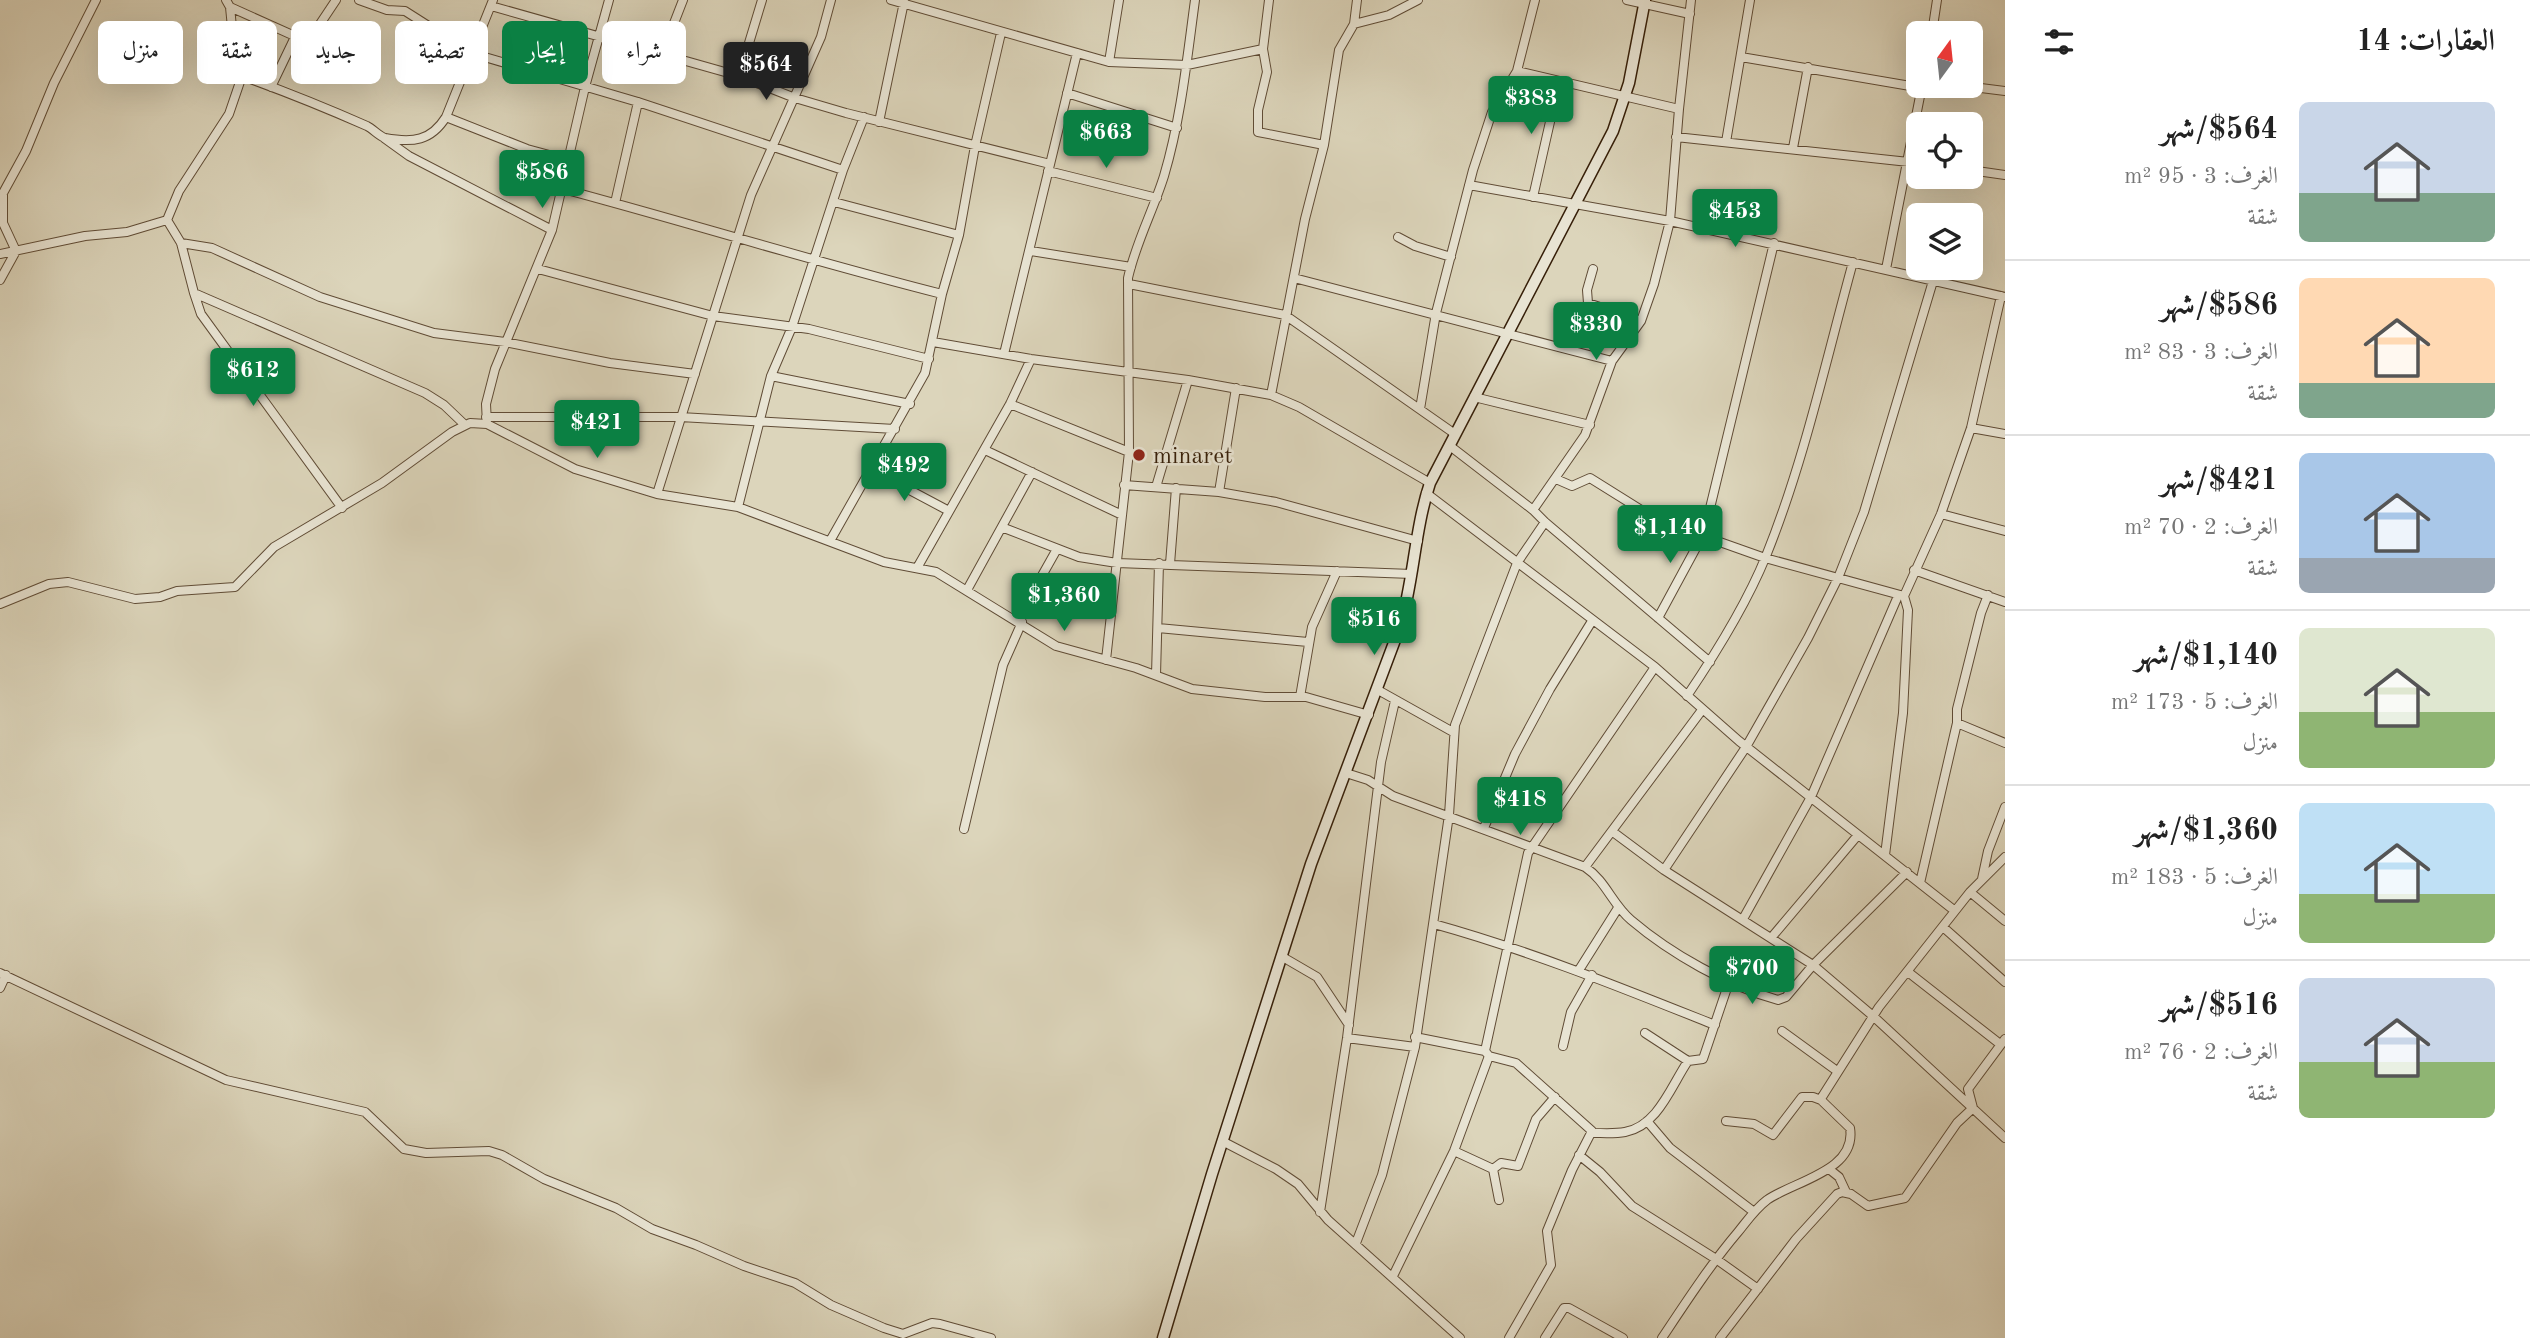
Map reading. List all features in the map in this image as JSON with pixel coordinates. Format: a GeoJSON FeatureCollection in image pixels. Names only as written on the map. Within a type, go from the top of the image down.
{"type":"FeatureCollection","features":[{"type":"Feature","properties":{"kind":"street"},"geometry":{"type":"LineString","coordinates":[[16,251],[3,223],[4,193],[26,151],[54,83],[96,0]]}},
{"type":"Feature","properties":{"kind":"street"},"geometry":{"type":"LineString","coordinates":[[323,21],[336,0]]}},
{"type":"Feature","properties":{"kind":"street"},"geometry":{"type":"LineString","coordinates":[[359,0],[387,10],[405,11],[421,21]]}},
{"type":"Feature","properties":{"kind":"street"},"geometry":{"type":"LineString","coordinates":[[487,421],[489,390],[505,342],[538,269],[552,230],[584,87],[609,0]]}},
{"type":"Feature","properties":{"kind":"street"},"geometry":{"type":"LineString","coordinates":[[675,21],[683,0]]}},
{"type":"Feature","properties":{"kind":"street"},"geometry":{"type":"LineString","coordinates":[[739,76],[762,0]]}},
{"type":"Feature","properties":{"kind":"street"},"geometry":{"type":"LineString","coordinates":[[657,494],[751,195],[821,37],[831,0]]}},
{"type":"Feature","properties":{"kind":"street"},"geometry":{"type":"LineString","coordinates":[[891,0],[922,4],[1001,33],[1109,62],[1186,65],[1263,49]]}},
{"type":"Feature","properties":{"kind":"street"},"geometry":{"type":"LineString","coordinates":[[1109,62],[1119,0]]}},
{"type":"Feature","properties":{"kind":"street"},"geometry":{"type":"LineString","coordinates":[[1106,660],[1129,452],[1130,267],[1157,198],[1177,128],[1195,0]]}},
{"type":"Feature","properties":{"kind":"street"},"geometry":{"type":"LineString","coordinates":[[1269,0],[1263,49],[1267,72],[1258,110],[1258,132],[1324,145]]}},
{"type":"Feature","properties":{"kind":"street"},"geometry":{"type":"LineString","coordinates":[[1271,395],[1305,219],[1324,145],[1339,50],[1354,24],[1357,0]]}},
{"type":"Feature","properties":{"kind":"street"},"geometry":{"type":"LineString","coordinates":[[1354,24],[1390,15],[1418,0]]}},
{"type":"Feature","properties":{"kind":"street"},"geometry":{"type":"LineString","coordinates":[[1420,409],[1436,313],[1469,185],[1492,112],[1517,71],[1535,0]]}},
{"type":"Feature","properties":{"kind":"street"},"geometry":{"type":"LineString","coordinates":[[1627,0],[1690,14]]}},
{"type":"Feature","properties":{"kind":"street"},"geometry":{"type":"LineString","coordinates":[[1533,510],[1590,425],[1612,361],[1641,321],[1670,221],[1691,0]]}},
{"type":"Feature","properties":{"kind":"street"},"geometry":{"type":"LineString","coordinates":[[1726,142],[1750,0]]}},
{"type":"Feature","properties":{"kind":"street"},"geometry":{"type":"LineString","coordinates":[[1934,21],[1937,0]]}},
{"type":"Feature","properties":{"kind":"street"},"geometry":{"type":"LineString","coordinates":[[879,122],[904,2]]}},
{"type":"Feature","properties":{"kind":"street"},"geometry":{"type":"LineString","coordinates":[[1163,1338],[1281,956],[1401,624],[1428,488],[1613,131],[1625,96],[1644,2]]}},
{"type":"Feature","properties":{"kind":"street"},"geometry":{"type":"LineString","coordinates":[[228,3],[291,35]]}},
{"type":"Feature","properties":{"kind":"street"},"geometry":{"type":"LineString","coordinates":[[228,3],[230,21]]}},
{"type":"Feature","properties":{"kind":"street"},"geometry":{"type":"LineString","coordinates":[[484,21],[492,3],[602,37]]}},
{"type":"Feature","properties":{"kind":"street"},"geometry":{"type":"LineString","coordinates":[[830,541],[910,404],[929,359],[942,294],[959,235],[975,146],[1001,33]]}},
{"type":"Feature","properties":{"kind":"street"},"geometry":{"type":"LineString","coordinates":[[271,87],[291,45]]}},
{"type":"Feature","properties":{"kind":"street"},"geometry":{"type":"LineString","coordinates":[[1004,355],[1077,53]]}},
{"type":"Feature","properties":{"kind":"street"},"geometry":{"type":"LineString","coordinates":[[1741,57],[1906,84]]}},
{"type":"Feature","properties":{"kind":"street"},"geometry":{"type":"LineString","coordinates":[[488,58],[638,102],[843,170]]}},
{"type":"Feature","properties":{"kind":"street"},"geometry":{"type":"LineString","coordinates":[[686,61],[739,76],[795,98],[1157,198]]}},
{"type":"Feature","properties":{"kind":"street"},"geometry":{"type":"LineString","coordinates":[[1793,148],[1808,67]]}},
{"type":"Feature","properties":{"kind":"street"},"geometry":{"type":"LineString","coordinates":[[1517,71],[1679,110]]}},
{"type":"Feature","properties":{"kind":"street"},"geometry":{"type":"LineString","coordinates":[[1533,197],[1559,82]]}},
{"type":"Feature","properties":{"kind":"street"},"geometry":{"type":"LineString","coordinates":[[167,220],[179,191],[229,114],[239,84]]}},
{"type":"Feature","properties":{"kind":"street"},"geometry":{"type":"LineString","coordinates":[[263,84],[371,127],[409,156],[552,230]]}},
{"type":"Feature","properties":{"kind":"street"},"geometry":{"type":"LineString","coordinates":[[384,138],[424,138],[436,132],[446,117],[459,84]]}},
{"type":"Feature","properties":{"kind":"street"},"geometry":{"type":"LineString","coordinates":[[1983,88],[2005,91]]}},
{"type":"Feature","properties":{"kind":"street"},"geometry":{"type":"LineString","coordinates":[[1067,93],[1177,128]]}},
{"type":"Feature","properties":{"kind":"street"},"geometry":{"type":"LineString","coordinates":[[615,203],[638,102]]}},
{"type":"Feature","properties":{"kind":"street"},"geometry":{"type":"LineString","coordinates":[[446,117],[527,149],[568,160]]}},
{"type":"Feature","properties":{"kind":"street"},"geometry":{"type":"LineString","coordinates":[[738,507],[771,376],[792,327],[843,170],[864,117]]}},
{"type":"Feature","properties":{"kind":"street"},"geometry":{"type":"LineString","coordinates":[[1676,137],[1906,162]]}},
{"type":"Feature","properties":{"kind":"street"},"geometry":{"type":"LineString","coordinates":[[1886,269],[1906,172]]}},
{"type":"Feature","properties":{"kind":"street"},"geometry":{"type":"LineString","coordinates":[[1983,172],[2005,175]]}},
{"type":"Feature","properties":{"kind":"street"},"geometry":{"type":"LineString","coordinates":[[1469,185],[1670,221],[2003,297],[1971,428],[1941,514],[1914,570],[1909,590],[1901,596],[1811,797],[1743,919]]}},
{"type":"Feature","properties":{"kind":"street"},"geometry":{"type":"LineString","coordinates":[[563,189],[739,237],[813,262],[942,294]]}},
{"type":"Feature","properties":{"kind":"street"},"geometry":{"type":"LineString","coordinates":[[834,202],[959,235]]}},
{"type":"Feature","properties":{"kind":"street"},"geometry":{"type":"LineString","coordinates":[[0,254],[85,236],[127,232],[167,220]]}},
{"type":"Feature","properties":{"kind":"street"},"geometry":{"type":"LineString","coordinates":[[167,220],[181,243],[201,314],[342,508]]}},
{"type":"Feature","properties":{"kind":"street"},"geometry":{"type":"LineString","coordinates":[[1398,237],[1415,246],[1451,257]]}},
{"type":"Feature","properties":{"kind":"street"},"geometry":{"type":"LineString","coordinates":[[181,243],[212,248],[320,297],[434,333],[505,342],[601,362],[695,373]]}},
{"type":"Feature","properties":{"kind":"street"},"geometry":{"type":"LineString","coordinates":[[1658,618],[1703,536],[1774,243]]}},
{"type":"Feature","properties":{"kind":"street"},"geometry":{"type":"LineString","coordinates":[[0,280],[16,251]]}},
{"type":"Feature","properties":{"kind":"street"},"geometry":{"type":"LineString","coordinates":[[1031,251],[1130,267]]}},
{"type":"Feature","properties":{"kind":"street"},"geometry":{"type":"LineString","coordinates":[[1687,696],[1710,662],[1765,558],[1788,492],[1853,262]]}},
{"type":"Feature","properties":{"kind":"street"},"geometry":{"type":"LineString","coordinates":[[538,269],[713,316],[792,327],[929,359]]}},
{"type":"Feature","properties":{"kind":"street"},"geometry":{"type":"LineString","coordinates":[[1593,269],[1587,289],[1588,303],[1641,321]]}},
{"type":"Feature","properties":{"kind":"street"},"geometry":{"type":"LineString","coordinates":[[1294,278],[1612,361]]}},
{"type":"Feature","properties":{"kind":"street"},"geometry":{"type":"LineString","coordinates":[[1664,870],[1746,747],[1808,638],[1838,578],[1864,512],[1933,281]]}},
{"type":"Feature","properties":{"kind":"street"},"geometry":{"type":"LineString","coordinates":[[1129,284],[1285,316],[1455,434]]}},
{"type":"Feature","properties":{"kind":"street"},"geometry":{"type":"LineString","coordinates":[[194,293],[425,393],[444,405],[465,425]]}},
{"type":"Feature","properties":{"kind":"street"},"geometry":{"type":"LineString","coordinates":[[933,342],[1004,355],[1236,388],[1271,395],[1299,407],[1428,488],[1517,564],[1655,667],[1746,747],[1955,911]]}},
{"type":"Feature","properties":{"kind":"street"},"geometry":{"type":"LineString","coordinates":[[917,568],[985,450],[1031,359]]}},
{"type":"Feature","properties":{"kind":"street"},"geometry":{"type":"LineString","coordinates":[[771,376],[910,404]]}},
{"type":"Feature","properties":{"kind":"street"},"geometry":{"type":"LineString","coordinates":[[1156,486],[1188,380]]}},
{"type":"Feature","properties":{"kind":"street"},"geometry":{"type":"LineString","coordinates":[[1219,492],[1236,388]]}},
{"type":"Feature","properties":{"kind":"street"},"geometry":{"type":"LineString","coordinates":[[1474,397],[1590,425]]}},
{"type":"Feature","properties":{"kind":"street"},"geometry":{"type":"LineString","coordinates":[[1010,404],[1129,452]]}},
{"type":"Feature","properties":{"kind":"street"},"geometry":{"type":"LineString","coordinates":[[0,604],[49,584],[68,582],[135,599],[160,597],[177,591],[235,587],[274,547],[342,508],[465,425],[487,421],[680,417],[895,429]]}},
{"type":"Feature","properties":{"kind":"street"},"geometry":{"type":"LineString","coordinates":[[487,421],[566,465],[657,494],[738,507],[895,566],[936,572],[1056,646],[1192,688],[1273,698],[1300,696],[1369,715]]}},
{"type":"Feature","properties":{"kind":"street"},"geometry":{"type":"LineString","coordinates":[[1971,428],[2005,434]]}},
{"type":"Feature","properties":{"kind":"street"},"geometry":{"type":"LineString","coordinates":[[1450,446],[1533,510],[1710,662]]}},
{"type":"Feature","properties":{"kind":"street"},"geometry":{"type":"LineString","coordinates":[[985,450],[1122,515]]}},
{"type":"Feature","properties":{"kind":"street"},"geometry":{"type":"LineString","coordinates":[[872,470],[949,511]]}},
{"type":"Feature","properties":{"kind":"street"},"geometry":{"type":"LineString","coordinates":[[967,590],[1032,472]]}},
{"type":"Feature","properties":{"kind":"street"},"geometry":{"type":"LineString","coordinates":[[1556,479],[1572,486],[1590,478],[1661,523],[1703,536]]}},
{"type":"Feature","properties":{"kind":"street"},"geometry":{"type":"LineString","coordinates":[[1124,485],[1219,492],[1301,507],[1418,541]]}},
{"type":"Feature","properties":{"kind":"street"},"geometry":{"type":"LineString","coordinates":[[1170,564],[1176,488]]}},
{"type":"Feature","properties":{"kind":"street"},"geometry":{"type":"LineString","coordinates":[[1941,514],[2005,531]]}},
{"type":"Feature","properties":{"kind":"street"},"geometry":{"type":"LineString","coordinates":[[1706,520],[1717,541],[1765,558],[1901,596],[1908,610],[1903,713],[1885,855]]}},
{"type":"Feature","properties":{"kind":"street"},"geometry":{"type":"LineString","coordinates":[[1356,1243],[1382,1175],[1415,1047],[1449,815],[1453,732],[1517,564],[1526,546],[1545,523]]}},
{"type":"Feature","properties":{"kind":"street"},"geometry":{"type":"LineString","coordinates":[[1003,528],[1079,557],[1117,563],[1412,574]]}},
{"type":"Feature","properties":{"kind":"street"},"geometry":{"type":"LineString","coordinates":[[964,829],[1003,665],[1019,621],[1057,549]]}},
{"type":"Feature","properties":{"kind":"street"},"geometry":{"type":"LineString","coordinates":[[1156,675],[1160,564]]}},
{"type":"Feature","properties":{"kind":"street"},"geometry":{"type":"LineString","coordinates":[[1914,570],[2005,602]]}},
{"type":"Feature","properties":{"kind":"street"},"geometry":{"type":"LineString","coordinates":[[1300,696],[1308,642],[1316,616],[1338,571]]}},
{"type":"Feature","properties":{"kind":"street"},"geometry":{"type":"LineString","coordinates":[[1920,883],[1957,723],[1956,709],[1988,595]]}},
{"type":"Feature","properties":{"kind":"street"},"geometry":{"type":"LineString","coordinates":[[1484,828],[1515,754],[1550,689],[1592,621]]}},
{"type":"Feature","properties":{"kind":"street"},"geometry":{"type":"LineString","coordinates":[[1158,628],[1308,642]]}},
{"type":"Feature","properties":{"kind":"street"},"geometry":{"type":"LineString","coordinates":[[1393,1276],[1454,1151],[1487,1053],[1507,944],[1532,846],[1655,667]]}},
{"type":"Feature","properties":{"kind":"street"},"geometry":{"type":"LineString","coordinates":[[1378,690],[1453,732]]}},
{"type":"Feature","properties":{"kind":"street"},"geometry":{"type":"LineString","coordinates":[[1320,1212],[1349,1025],[1381,762],[1395,701]]}},
{"type":"Feature","properties":{"kind":"street"},"geometry":{"type":"LineString","coordinates":[[1585,867],[1702,710]]}},
{"type":"Feature","properties":{"kind":"street"},"geometry":{"type":"LineString","coordinates":[[1957,723],[2005,743]]}},
{"type":"Feature","properties":{"kind":"street"},"geometry":{"type":"LineString","coordinates":[[1346,773],[1360,776],[1378,788],[1585,867],[1603,882],[1618,908],[1646,931],[1729,982],[1779,1000],[1786,997],[1813,965],[1907,872]]}},
{"type":"Feature","properties":{"kind":"street"},"geometry":{"type":"LineString","coordinates":[[1982,879],[1988,850],[2005,807]]}},
{"type":"Feature","properties":{"kind":"street"},"geometry":{"type":"LineString","coordinates":[[1613,832],[1664,870],[1813,965],[1874,1016],[2003,1133]]}},
{"type":"Feature","properties":{"kind":"street"},"geometry":{"type":"LineString","coordinates":[[1771,938],[1858,835]]}},
{"type":"Feature","properties":{"kind":"street"},"geometry":{"type":"LineString","coordinates":[[1821,1100],[1874,1016],[1970,892],[2005,857]]}},
{"type":"Feature","properties":{"kind":"street"},"geometry":{"type":"LineString","coordinates":[[1970,892],[2005,921]]}},
{"type":"Feature","properties":{"kind":"street"},"geometry":{"type":"LineString","coordinates":[[1579,970],[1618,908]]}},
{"type":"Feature","properties":{"kind":"street"},"geometry":{"type":"LineString","coordinates":[[1434,924],[1507,944],[1579,970],[1715,1026]]}},
{"type":"Feature","properties":{"kind":"street"},"geometry":{"type":"LineString","coordinates":[[1943,927],[2005,982]]}},
{"type":"Feature","properties":{"kind":"street"},"geometry":{"type":"LineString","coordinates":[[1281,956],[1317,977],[1349,1025]]}},
{"type":"Feature","properties":{"kind":"street"},"geometry":{"type":"LineString","coordinates":[[1908,972],[2002,1042],[1968,1089],[1973,1108]]}},
{"type":"Feature","properties":{"kind":"street"},"geometry":{"type":"LineString","coordinates":[[0,988],[3,974],[226,1080],[365,1112],[404,1149],[426,1153],[489,1151],[502,1155],[544,1179],[610,1205],[652,1229],[744,1266],[795,1283],[831,1305],[896,1332],[909,1333],[932,1323],[991,1338]]}},
{"type":"Feature","properties":{"kind":"street"},"geometry":{"type":"LineString","coordinates":[[1563,1046],[1570,1028],[1571,1012],[1592,975]]}},
{"type":"Feature","properties":{"kind":"street"},"geometry":{"type":"LineString","coordinates":[[1646,1033],[1688,1061],[1703,1059],[1729,982]]}},
{"type":"Feature","properties":{"kind":"street"},"geometry":{"type":"LineString","coordinates":[[1782,1031],[1838,1071]]}},
{"type":"Feature","properties":{"kind":"street"},"geometry":{"type":"LineString","coordinates":[[1415,1037],[1487,1053],[1516,1063],[1592,1133],[1623,1133],[1647,1121],[1663,1105],[1688,1061]]}},
{"type":"Feature","properties":{"kind":"street"},"geometry":{"type":"LineString","coordinates":[[1347,1038],[1415,1047]]}},
{"type":"Feature","properties":{"kind":"street"},"geometry":{"type":"LineString","coordinates":[[1662,1338],[1716,1259],[1754,1212],[1770,1198],[1829,1168],[1845,1156],[1852,1134],[1850,1128],[1821,1100],[1807,1096],[1802,1097],[1773,1135],[1754,1124],[1726,1121]]}},
{"type":"Feature","properties":{"kind":"street"},"geometry":{"type":"LineString","coordinates":[[1493,1169],[1501,1163],[1518,1166],[1536,1119],[1555,1097]]}},
{"type":"Feature","properties":{"kind":"street"},"geometry":{"type":"LineString","coordinates":[[1829,1168],[1839,1177],[1846,1192],[1868,1206],[1905,1198],[1957,1123],[1973,1108]]}},
{"type":"Feature","properties":{"kind":"street"},"geometry":{"type":"LineString","coordinates":[[1647,1121],[1670,1148],[1754,1212]]}},
{"type":"Feature","properties":{"kind":"street"},"geometry":{"type":"LineString","coordinates":[[1509,1338],[1551,1265],[1552,1255],[1546,1234],[1579,1155],[1592,1133]]}},
{"type":"Feature","properties":{"kind":"street"},"geometry":{"type":"LineString","coordinates":[[1222,1141],[1298,1184],[1320,1212],[1460,1338]]}},
{"type":"Feature","properties":{"kind":"street"},"geometry":{"type":"LineString","coordinates":[[1454,1151],[1493,1169]]}},
{"type":"Feature","properties":{"kind":"street"},"geometry":{"type":"LineString","coordinates":[[1579,1155],[1632,1206],[1758,1289]]}},
{"type":"Feature","properties":{"kind":"street"},"geometry":{"type":"LineString","coordinates":[[1493,1169],[1499,1200]]}},
{"type":"Feature","properties":{"kind":"street"},"geometry":{"type":"LineString","coordinates":[[1720,1338],[1809,1224],[1837,1195],[1846,1192]]}},
{"type":"Feature","properties":{"kind":"street"},"geometry":{"type":"LineString","coordinates":[[1545,1338],[1564,1308],[1569,1308],[1623,1338]]}},
{"type":"Feature","properties":{"kind":"place","name":"minaret"},"geometry":{"type":"Point","coordinates":[1139,455]}}]}
